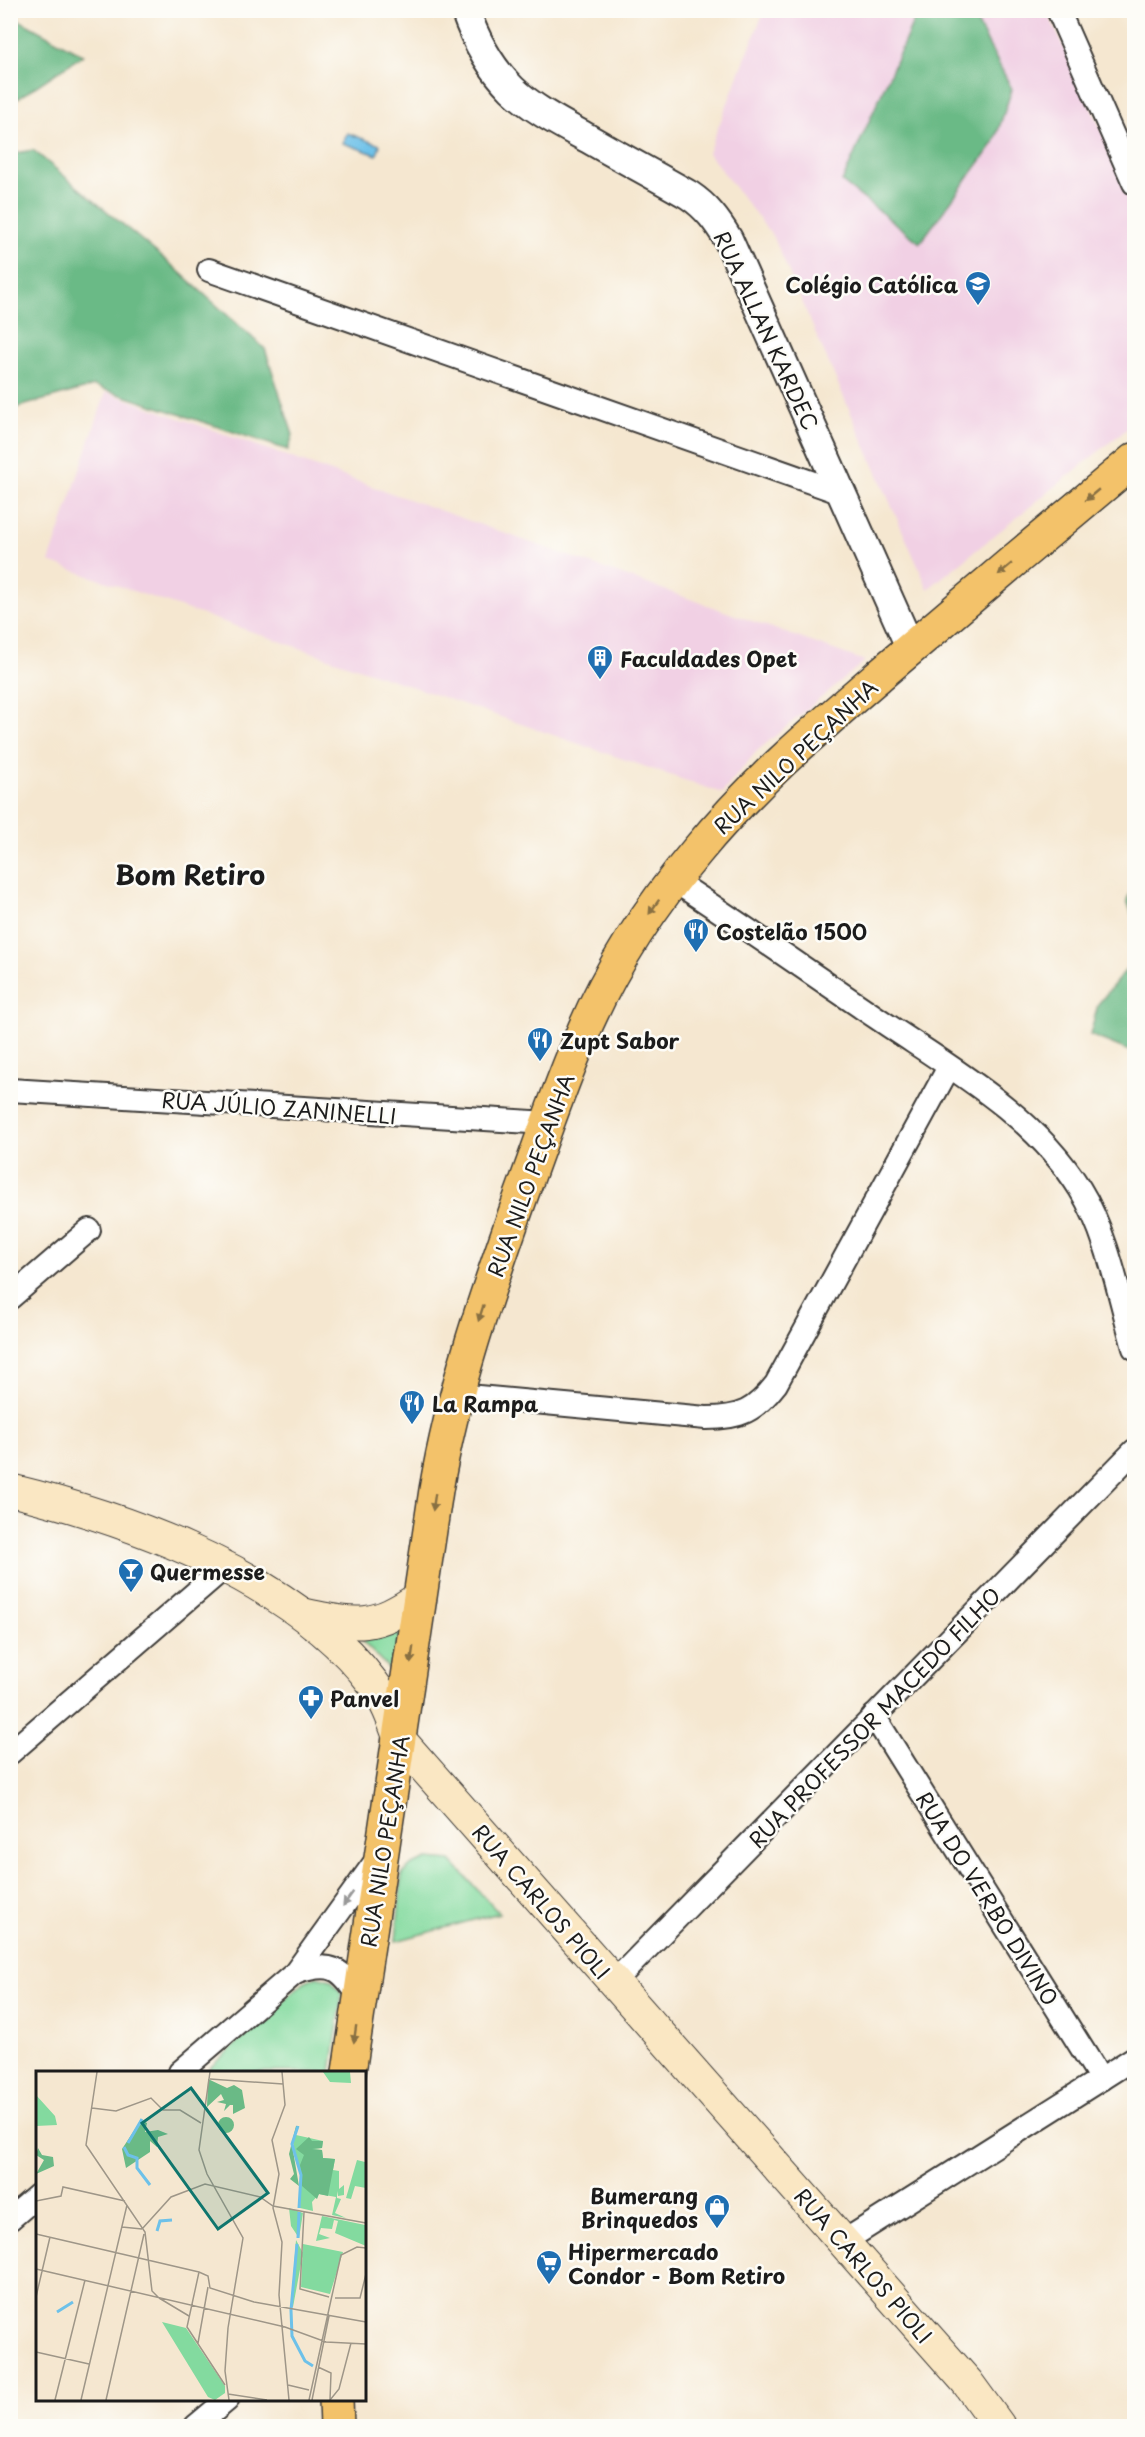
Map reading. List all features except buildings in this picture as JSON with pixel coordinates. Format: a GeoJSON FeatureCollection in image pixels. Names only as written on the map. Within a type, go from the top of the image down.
{"type":"FeatureCollection","features":[{"type":"Feature","properties":{"kind":"main road","name":"RUA NILO PEÇANHA"},"geometry":{"type":"LineString","coordinates":[[349,2071],[441,1459],[457,1395],[495,1270],[579,1041],[595,1007],[640,927],[699,848],[750,792],[817,729],[1134,460]]}},
{"type":"Feature","properties":{"kind":"main road","name":"RUA CARLOS PIOLI"},"geometry":{"type":"LineString","coordinates":[[10,1490],[92,1512],[182,1548],[224,1568],[302,1614],[327,1633],[374,1684],[390,1710],[400,1740],[967,2382],[999,2427]]}},
{"type":"Feature","properties":{"kind":"main road"},"geometry":{"type":"LineString","coordinates":[[302,1614],[358,1624],[369,1623],[398,1613],[420,1597]]}},
{"type":"Feature","properties":{"kind":"main road"},"geometry":{"type":"LineString","coordinates":[[336,2401],[337,2427]]}},
{"type":"Feature","properties":{"kind":"street","name":"RUA ALLAN KARDEC"},"geometry":{"type":"LineString","coordinates":[[465,10],[476,38],[511,88],[533,106],[689,195],[704,206],[718,222],[728,238],[911,648]]}},
{"type":"Feature","properties":{"kind":"street"},"geometry":{"type":"LineString","coordinates":[[1058,10],[1134,183]]}},
{"type":"Feature","properties":{"kind":"street"},"geometry":{"type":"LineString","coordinates":[[209,270],[842,493]]}},
{"type":"Feature","properties":{"kind":"street"},"geometry":{"type":"LineString","coordinates":[[674,880],[949,1067],[1010,1111],[1036,1134],[1061,1161],[1081,1191],[1103,1241],[1134,1348]]}},
{"type":"Feature","properties":{"kind":"street"},"geometry":{"type":"LineString","coordinates":[[457,1395],[706,1418],[727,1418],[748,1412],[763,1400],[776,1384],[949,1067]]}},
{"type":"Feature","properties":{"kind":"street","name":"RUA JÚLIO ZANINELLI"},"geometry":{"type":"LineString","coordinates":[[10,1090],[548,1124]]}},
{"type":"Feature","properties":{"kind":"street"},"geometry":{"type":"LineString","coordinates":[[10,1298],[89,1230]]}},
{"type":"Feature","properties":{"kind":"street","name":"RUA PROFESSOR MACEDO FILHO"},"geometry":{"type":"LineString","coordinates":[[614,1982],[1134,1451]]}},
{"type":"Feature","properties":{"kind":"street"},"geometry":{"type":"LineString","coordinates":[[10,1753],[224,1568]]}},
{"type":"Feature","properties":{"kind":"street","name":"RUA DO VERBO DIVINO"},"geometry":{"type":"LineString","coordinates":[[874,1716],[1101,2079]]}},
{"type":"Feature","properties":{"kind":"street"},"geometry":{"type":"LineString","coordinates":[[182,2071],[295,1973],[382,1852]]}},
{"type":"Feature","properties":{"kind":"street"},"geometry":{"type":"LineString","coordinates":[[295,1973],[317,1966],[332,1968],[347,1978],[360,1998]]}},
{"type":"Feature","properties":{"kind":"street"},"geometry":{"type":"LineString","coordinates":[[843,2242],[1134,2058]]}},
{"type":"Feature","properties":{"kind":"street"},"geometry":{"type":"LineString","coordinates":[[10,2219],[36,2197]]}},
{"type":"Feature","properties":{"kind":"street"},"geometry":{"type":"LineString","coordinates":[[196,2427],[226,2401]]}},
{"type":"Feature","properties":{"kind":"shaded area"},"geometry":{"type":"Polygon","coordinates":[[[764,11],[1047,11],[1134,202],[1134,423],[928,589],[774,238],[708,153],[764,11]]]}},
{"type":"Feature","properties":{"kind":"shaded area"},"geometry":{"type":"Polygon","coordinates":[[[106,392],[865,661],[756,752],[722,793],[49,562],[106,392]]]}},
{"type":"Feature","properties":{"kind":"green space"},"geometry":{"type":"Polygon","coordinates":[[[10,11],[14,11],[17,19],[83,55],[11,103],[10,11]]]}},
{"type":"Feature","properties":{"kind":"green space"},"geometry":{"type":"Polygon","coordinates":[[[918,11],[971,11],[1012,89],[994,143],[920,243],[842,182],[918,11]]]}},
{"type":"Feature","properties":{"kind":"green space"},"geometry":{"type":"Polygon","coordinates":[[[33,150],[174,267],[265,349],[293,435],[288,450],[94,386],[11,409],[11,154],[33,150]]]}},
{"type":"Feature","properties":{"kind":"green space"},"geometry":{"type":"Polygon","coordinates":[[[1134,884],[1134,920],[1127,900],[1134,884]]]}},
{"type":"Feature","properties":{"kind":"green space"},"geometry":{"type":"Polygon","coordinates":[[[1134,960],[1134,1053],[1090,1035],[1098,1004],[1134,960]]]}},
{"type":"Feature","properties":{"kind":"green space"},"geometry":{"type":"Polygon","coordinates":[[[401,1628],[394,1674],[362,1641],[401,1628]]]}},
{"type":"Feature","properties":{"kind":"green space"},"geometry":{"type":"Polygon","coordinates":[[[428,1859],[451,1861],[499,1913],[396,1941],[402,1874],[412,1865],[428,1859]]]}},
{"type":"Feature","properties":{"kind":"green space"},"geometry":{"type":"Polygon","coordinates":[[[317,1976],[331,1980],[342,1994],[331,2071],[206,2071],[304,1982],[317,1976]]]}},
{"type":"Feature","properties":{"kind":"water"},"geometry":{"type":"Polygon","coordinates":[[[347,133],[380,145],[377,155],[343,143],[347,133]]]}},
{"type":"Feature","properties":{"kind":"place","name":"Colégio Católica"},"geometry":{"type":"Point","coordinates":[978,307]}},
{"type":"Feature","properties":{"kind":"place","name":"Faculdades Opet"},"geometry":{"type":"Point","coordinates":[600,681]}},
{"type":"Feature","properties":{"kind":"place","name":"Costelão 1500"},"geometry":{"type":"Point","coordinates":[696,954]}},
{"type":"Feature","properties":{"kind":"place","name":"Zupt Sabor"},"geometry":{"type":"Point","coordinates":[540,1063]}},
{"type":"Feature","properties":{"kind":"place","name":"La Rampa"},"geometry":{"type":"Point","coordinates":[412,1426]}},
{"type":"Feature","properties":{"kind":"place","name":"Quermesse"},"geometry":{"type":"Point","coordinates":[131,1594]}},
{"type":"Feature","properties":{"kind":"place","name":"Panvel"},"geometry":{"type":"Point","coordinates":[311,1721]}},
{"type":"Feature","properties":{"kind":"place","name":"Bumerang Brinquedos"},"geometry":{"type":"Point","coordinates":[717,2230]}},
{"type":"Feature","properties":{"kind":"place","name":"Hipermercado Condor - Bom Retiro"},"geometry":{"type":"Point","coordinates":[549,2286]}},
{"type":"Feature","properties":{"kind":"district","name":"Bom Retiro"},"geometry":{"type":"Point","coordinates":[190,873]}}]}
